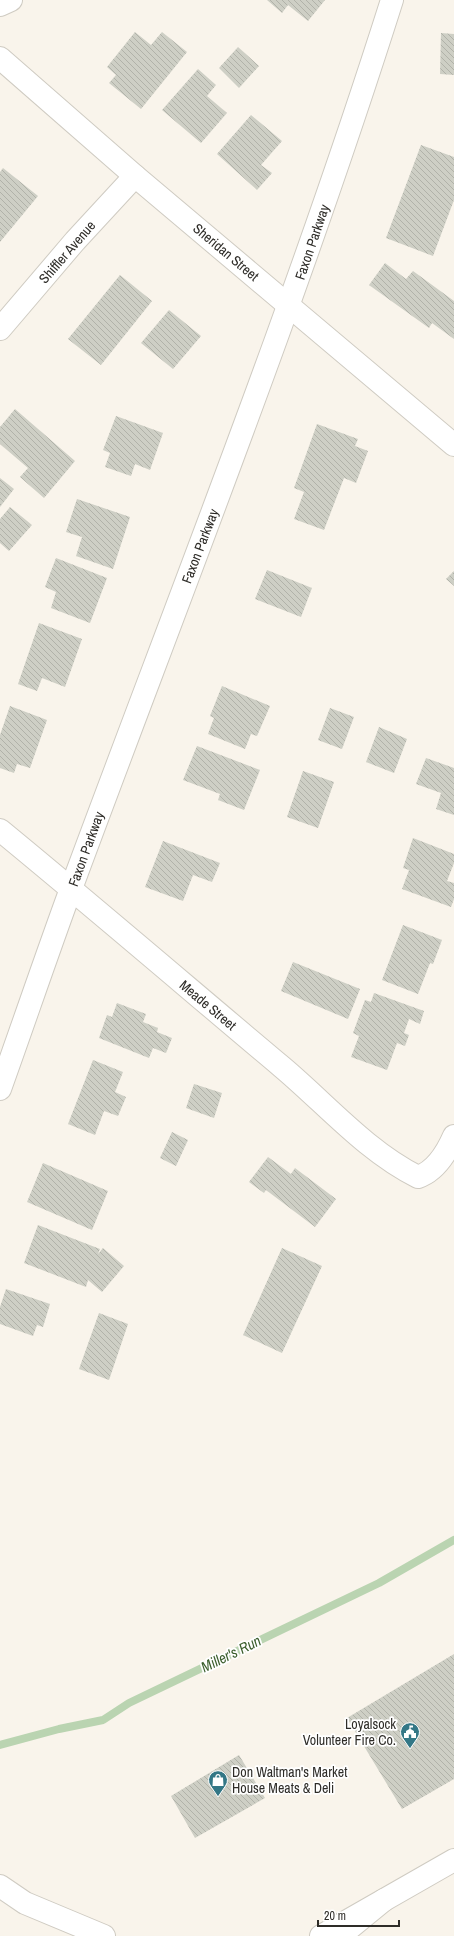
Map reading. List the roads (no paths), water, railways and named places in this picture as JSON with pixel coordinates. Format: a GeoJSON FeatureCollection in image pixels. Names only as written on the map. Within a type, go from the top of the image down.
{"type":"FeatureCollection","features":[{"type":"Feature","properties":{"kind":"street"},"geometry":{"type":"LineString","coordinates":[[0,6],[11,0]]}},
{"type":"Feature","properties":{"kind":"street","name":"Faxon Parkway"},"geometry":{"type":"LineString","coordinates":[[0,1089],[71,888],[289,306],[357,111],[392,0]]}},
{"type":"Feature","properties":{"kind":"street","name":"Sheridan Street"},"geometry":{"type":"LineString","coordinates":[[0,58],[135,176],[454,444]]}},
{"type":"Feature","properties":{"kind":"street","name":"Shiffler Avenue"},"geometry":{"type":"LineString","coordinates":[[0,329],[76,241],[135,176]]}},
{"type":"Feature","properties":{"kind":"street","name":"Meade Street"},"geometry":{"type":"LineString","coordinates":[[0,830],[71,888],[289,1073],[359,1136],[400,1167],[418,1176],[427,1174],[446,1153],[454,1136]]}},
{"type":"Feature","properties":{"kind":"street"},"geometry":{"type":"LineString","coordinates":[[321,1936],[454,1860]]}},
{"type":"Feature","properties":{"kind":"street"},"geometry":{"type":"LineString","coordinates":[[0,1886],[25,1903],[104,1936]]}},
{"type":"Feature","properties":{"kind":"street"},"geometry":{"type":"LineString","coordinates":[[340,1936],[384,1900]]}},
{"type":"Feature","properties":{"kind":"waterway","name":"Miller's Run"},"geometry":{"type":"LineString","coordinates":[[0,1745],[59,1729],[103,1720],[129,1703],[379,1583],[454,1540]]}},
{"type":"Feature","properties":{"kind":"place","name":"Loyalsock Volunteer Fire Co."},"geometry":{"type":"Point","coordinates":[410,1749]}},
{"type":"Feature","properties":{"kind":"place","name":"Don Waltman's Market House Meats & Deli"},"geometry":{"type":"Point","coordinates":[218,1797]}}]}
